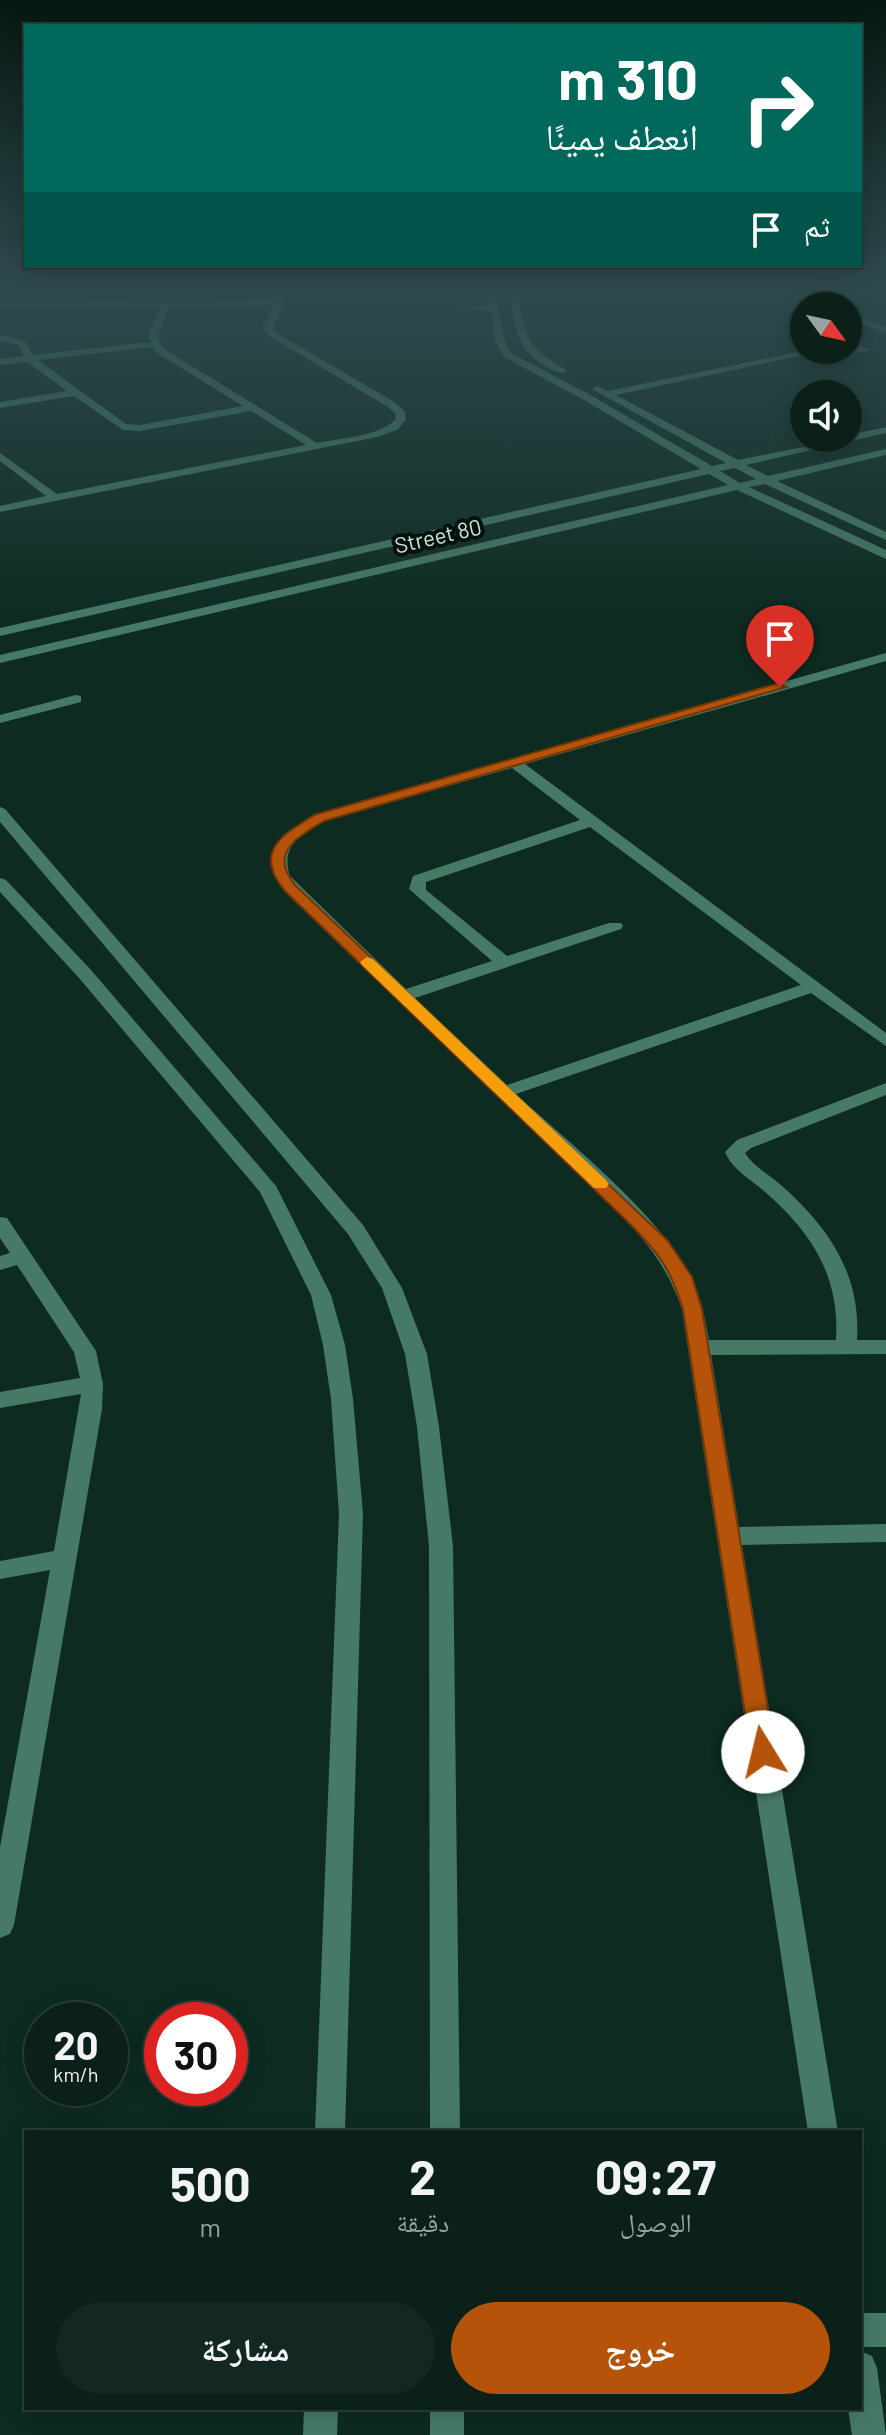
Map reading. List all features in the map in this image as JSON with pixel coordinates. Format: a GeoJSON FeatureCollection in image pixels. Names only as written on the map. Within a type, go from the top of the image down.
{"type":"FeatureCollection","features":[{"type":"Feature","properties":{"kind":"street"},"geometry":{"type":"LineString","coordinates":[[0,405],[39,399]]}},
{"type":"Feature","properties":{"kind":"street"},"geometry":{"type":"LineString","coordinates":[[81,399],[123,427],[131,428],[250,408]]}},
{"type":"Feature","properties":{"kind":"street"},"geometry":{"type":"LineString","coordinates":[[235,399],[315,446]]}},
{"type":"Feature","properties":{"kind":"street"},"geometry":{"type":"LineString","coordinates":[[0,509],[377,434],[393,428],[401,420],[400,412],[378,399]]}},
{"type":"Feature","properties":{"kind":"street"},"geometry":{"type":"LineString","coordinates":[[589,399],[739,487],[886,555]]}},
{"type":"Feature","properties":{"kind":"street"},"geometry":{"type":"LineString","coordinates":[[616,399],[766,480],[886,536]]}},
{"type":"Feature","properties":{"kind":"street","name":"Street 80"},"geometry":{"type":"LineString","coordinates":[[0,632],[886,430]]}},
{"type":"Feature","properties":{"kind":"street","name":"Street 80"},"geometry":{"type":"LineString","coordinates":[[0,659],[886,452]]}},
{"type":"Feature","properties":{"kind":"street"},"geometry":{"type":"LineString","coordinates":[[0,456],[55,498]]}},
{"type":"Feature","properties":{"kind":"street"},"geometry":{"type":"LineString","coordinates":[[823,2130],[693,1309],[683,1277],[662,1245],[290,888],[280,876],[277,863],[279,850],[287,838],[319,818],[886,657]]}},
{"type":"Feature","properties":{"kind":"street"},"geometry":{"type":"LineString","coordinates":[[0,719],[76,699]]}},
{"type":"Feature","properties":{"kind":"street"},"geometry":{"type":"LineString","coordinates":[[513,762],[886,1041]]}},
{"type":"Feature","properties":{"kind":"street"},"geometry":{"type":"LineString","coordinates":[[0,812],[356,1230],[392,1288],[416,1354],[428,1427],[441,1546],[445,2130]]}},
{"type":"Feature","properties":{"kind":"street"},"geometry":{"type":"LineString","coordinates":[[504,962],[420,893],[417,889],[419,879],[591,821]]}},
{"type":"Feature","properties":{"kind":"street"},"geometry":{"type":"LineString","coordinates":[[0,883],[85,974],[269,1190],[324,1308],[334,1345],[342,1399],[351,1514],[330,2130]]}},
{"type":"Feature","properties":{"kind":"street"},"geometry":{"type":"LineString","coordinates":[[403,996],[615,926]]}},
{"type":"Feature","properties":{"kind":"street"},"geometry":{"type":"LineString","coordinates":[[503,1092],[813,987]]}},
{"type":"Feature","properties":{"kind":"street"},"geometry":{"type":"LineString","coordinates":[[846,1348],[847,1305],[834,1264],[810,1227],[790,1204],[738,1160],[735,1152],[740,1146],[886,1089]]}},
{"type":"Feature","properties":{"kind":"street"},"geometry":{"type":"LineString","coordinates":[[0,1223],[11,1260],[85,1351],[92,1384],[91,1409],[0,1925]]}},
{"type":"Feature","properties":{"kind":"street"},"geometry":{"type":"LineString","coordinates":[[697,1348],[886,1347]]}},
{"type":"Feature","properties":{"kind":"street"},"geometry":{"type":"LineString","coordinates":[[0,1400],[92,1384]]}},
{"type":"Feature","properties":{"kind":"street"},"geometry":{"type":"LineString","coordinates":[[729,1536],[886,1533]]}},
{"type":"Feature","properties":{"kind":"street"},"geometry":{"type":"LineString","coordinates":[[0,1570],[65,1558]]}},
{"type":"Feature","properties":{"kind":"street"},"geometry":{"type":"LineString","coordinates":[[862,2330],[886,2330]]}},
{"type":"Feature","properties":{"kind":"street"},"geometry":{"type":"LineString","coordinates":[[862,2383],[869,2435]]}},
{"type":"Feature","properties":{"kind":"street"},"geometry":{"type":"LineString","coordinates":[[320,2435],[321,2410]]}},
{"type":"Feature","properties":{"kind":"street"},"geometry":{"type":"LineString","coordinates":[[447,2410],[447,2435]]}},
{"type":"Feature","properties":{"kind":"slow traffic"},"geometry":{"type":"LineString","coordinates":[[367,962],[600,1184]]}},
{"type":"Feature","properties":{"kind":"route"},"geometry":{"type":"LineString","coordinates":[[763,1752],[693,1309],[683,1277],[662,1245],[634,1216],[290,888],[280,876],[277,863],[279,850],[287,838],[319,818],[780,687]]}}]}
